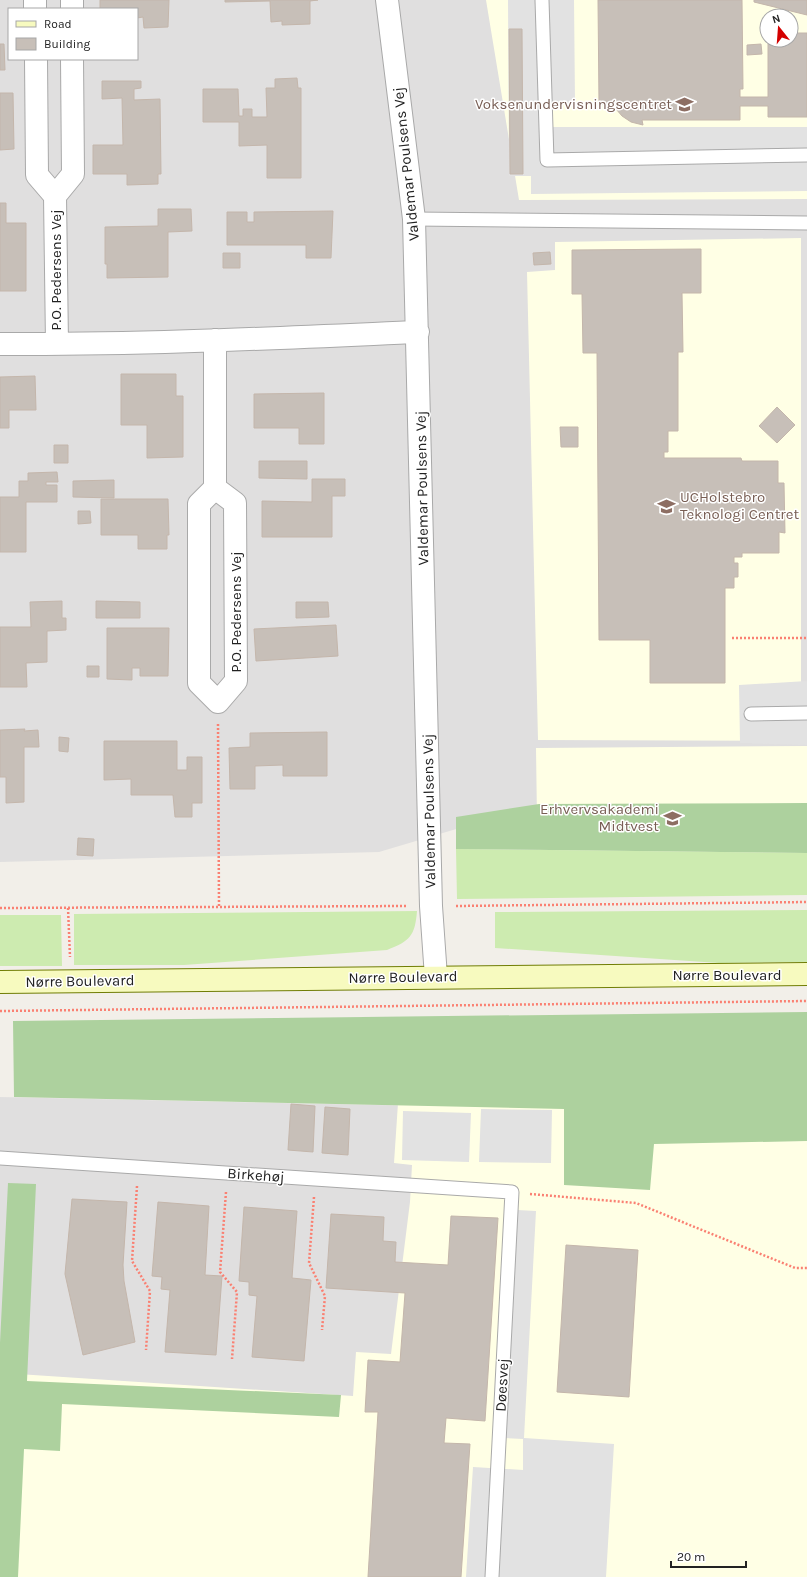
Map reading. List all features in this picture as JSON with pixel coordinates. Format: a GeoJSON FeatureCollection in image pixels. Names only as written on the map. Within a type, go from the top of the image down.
{"type":"FeatureCollection","features":[{"type":"Feature","properties":{"kind":"street","name":"Valdemar Poulsens Vej"},"geometry":{"type":"LineString","coordinates":[[386,0],[414,219],[418,332],[431,906],[436,977]]}},
{"type":"Feature","properties":{"kind":"street","name":"P.O. Pedersens Vej"},"geometry":{"type":"LineString","coordinates":[[36,60],[37,175],[56,196]]}},
{"type":"Feature","properties":{"kind":"street","name":"P.O. Pedersens Vej"},"geometry":{"type":"LineString","coordinates":[[57,344],[56,196],[73,174],[72,60]]}},
{"type":"Feature","properties":{"kind":"street","name":"P.O. Pedersens Vej"},"geometry":{"type":"LineString","coordinates":[[0,344],[215,340],[418,332]]}},
{"type":"Feature","properties":{"kind":"street"},"geometry":{"type":"LineString","coordinates":[[215,340],[215,488],[199,504],[199,683],[218,702]]}},
{"type":"Feature","properties":{"kind":"street","name":"P.O. Pedersens Vej"},"geometry":{"type":"LineString","coordinates":[[215,488],[235,503],[236,681],[218,702]]}},
{"type":"Feature","properties":{"kind":"street","name":"Nørre Boulevard"},"geometry":{"type":"LineString","coordinates":[[0,982],[807,974]]}},
{"type":"Feature","properties":{"kind":"lane"},"geometry":{"type":"LineString","coordinates":[[542,0],[547,160],[640,157],[807,155]]}},
{"type":"Feature","properties":{"kind":"lane"},"geometry":{"type":"LineString","coordinates":[[414,219],[807,223]]}},
{"type":"Feature","properties":{"kind":"lane"},"geometry":{"type":"LineString","coordinates":[[751,714],[807,713]]}},
{"type":"Feature","properties":{"kind":"lane","name":"Birkehøj"},"geometry":{"type":"LineString","coordinates":[[0,1158],[512,1192]]}},
{"type":"Feature","properties":{"kind":"lane","name":"Døesvej"},"geometry":{"type":"LineString","coordinates":[[492,1577],[512,1192]]}},
{"type":"Feature","properties":{"kind":"path"},"geometry":{"type":"LineString","coordinates":[[732,638],[807,638]]}},
{"type":"Feature","properties":{"kind":"path"},"geometry":{"type":"LineString","coordinates":[[218,702],[219,908]]}},
{"type":"Feature","properties":{"kind":"path"},"geometry":{"type":"LineString","coordinates":[[0,908],[219,908],[807,902]]}},
{"type":"Feature","properties":{"kind":"path"},"geometry":{"type":"LineString","coordinates":[[68,908],[70,981]]}},
{"type":"Feature","properties":{"kind":"path"},"geometry":{"type":"LineString","coordinates":[[0,1011],[807,1001]]}},
{"type":"Feature","properties":{"kind":"path"},"geometry":{"type":"LineString","coordinates":[[139,1168],[132,1261],[150,1291],[146,1350]]}},
{"type":"Feature","properties":{"kind":"path"},"geometry":{"type":"LineString","coordinates":[[228,1173],[220,1272],[237,1292],[232,1359]]}},
{"type":"Feature","properties":{"kind":"path"},"geometry":{"type":"LineString","coordinates":[[315,1179],[309,1263],[325,1296],[322,1330]]}},
{"type":"Feature","properties":{"kind":"path"},"geometry":{"type":"LineString","coordinates":[[512,1192],[636,1203],[795,1268],[807,1268]]}},
{"type":"Feature","properties":{"kind":"shaded area"},"geometry":{"type":"Polygon","coordinates":[[[0,0],[807,0],[807,799],[574,794],[379,852],[0,862],[0,0]]]}},
{"type":"Feature","properties":{"kind":"shaded area"},"geometry":{"type":"Polygon","coordinates":[[[486,0],[807,0],[807,199],[519,200],[486,0]]]}},
{"type":"Feature","properties":{"kind":"shaded area"},"geometry":{"type":"Polygon","coordinates":[[[508,0],[574,0],[575,103],[552,103],[553,127],[807,127],[807,191],[531,194],[531,176],[509,176],[508,0]]]}},
{"type":"Feature","properties":{"kind":"shaded area","name":"UCHolstebro Teknologi Centret"},"geometry":{"type":"Polygon","coordinates":[[[801,238],[801,741],[538,740],[527,272],[555,270],[555,242],[801,238]]]}},
{"type":"Feature","properties":{"kind":"shaded area"},"geometry":{"type":"Polygon","coordinates":[[[807,681],[807,745],[740,743],[739,685],[807,681]]]}},
{"type":"Feature","properties":{"kind":"shaded area","name":"Erhvervsakademi Midtvest"},"geometry":{"type":"Polygon","coordinates":[[[807,746],[807,889],[538,891],[536,748],[807,746]]]}},
{"type":"Feature","properties":{"kind":"shaded area"},"geometry":{"type":"Polygon","coordinates":[[[807,1085],[807,1577],[6,1577],[18,1374],[353,1396],[356,1352],[391,1354],[410,1202],[412,1165],[394,1163],[399,1088],[807,1085]]]}},
{"type":"Feature","properties":{"kind":"shaded area"},"geometry":{"type":"Polygon","coordinates":[[[0,1097],[564,1109],[807,1577],[0,1577],[0,1097]]]}},
{"type":"Feature","properties":{"kind":"shaded area"},"geometry":{"type":"Polygon","coordinates":[[[481,1109],[552,1110],[551,1163],[479,1162],[481,1109]]]}},
{"type":"Feature","properties":{"kind":"shaded area"},"geometry":{"type":"Polygon","coordinates":[[[403,1111],[471,1113],[469,1162],[402,1160],[403,1111]]]}},
{"type":"Feature","properties":{"kind":"shaded area"},"geometry":{"type":"Polygon","coordinates":[[[517,1210],[536,1211],[524,1438],[614,1444],[606,1577],[466,1577],[473,1467],[523,1470],[523,1439],[504,1438],[517,1210]]]}},
{"type":"Feature","properties":{"kind":"green space"},"geometry":{"type":"Polygon","coordinates":[[[807,803],[807,853],[456,849],[456,817],[539,804],[807,803]]]}},
{"type":"Feature","properties":{"kind":"green space"},"geometry":{"type":"Polygon","coordinates":[[[456,849],[807,853],[807,895],[457,899],[456,849]]]}},
{"type":"Feature","properties":{"kind":"green space"},"geometry":{"type":"Polygon","coordinates":[[[807,910],[807,962],[719,963],[495,948],[495,912],[807,910]]]}},
{"type":"Feature","properties":{"kind":"green space"},"geometry":{"type":"Polygon","coordinates":[[[417,911],[415,926],[410,936],[401,944],[387,950],[184,965],[74,965],[74,914],[417,911]]]}},
{"type":"Feature","properties":{"kind":"green space"},"geometry":{"type":"Polygon","coordinates":[[[0,915],[61,915],[62,966],[0,966],[0,915]]]}},
{"type":"Feature","properties":{"kind":"green space"},"geometry":{"type":"Polygon","coordinates":[[[807,1012],[807,1141],[654,1144],[650,1190],[564,1185],[564,1109],[14,1097],[13,1021],[807,1012]]]}},
{"type":"Feature","properties":{"kind":"green space"},"geometry":{"type":"Polygon","coordinates":[[[8,1183],[36,1184],[27,1381],[341,1395],[339,1417],[62,1404],[60,1451],[24,1449],[18,1577],[0,1577],[0,1343],[8,1183]]]}},
{"type":"Feature","properties":{"kind":"building"},"geometry":{"type":"Polygon","coordinates":[[[100,0],[169,0],[168,27],[144,28],[143,17],[138,18],[138,8],[100,8],[100,0]]]}},
{"type":"Feature","properties":{"kind":"building"},"geometry":{"type":"Polygon","coordinates":[[[225,0],[318,0],[310,1],[310,24],[282,25],[282,21],[271,22],[270,1],[225,2],[225,0]]]}},
{"type":"Feature","properties":{"kind":"building"},"geometry":{"type":"Polygon","coordinates":[[[598,0],[742,0],[743,89],[740,89],[740,97],[768,97],[768,48],[799,48],[799,33],[807,33],[807,117],[768,117],[768,106],[740,106],[740,120],[642,120],[643,125],[631,122],[622,116],[616,109],[615,104],[599,104],[598,0]]]}},
{"type":"Feature","properties":{"kind":"building"},"geometry":{"type":"Polygon","coordinates":[[[754,0],[807,0],[807,15],[799,13],[799,8],[778,8],[754,2],[754,0]]]}},
{"type":"Feature","properties":{"kind":"building"},"geometry":{"type":"Polygon","coordinates":[[[509,29],[522,29],[523,174],[510,174],[509,29]]]}},
{"type":"Feature","properties":{"kind":"building"},"geometry":{"type":"Polygon","coordinates":[[[0,44],[4,44],[5,70],[0,70],[0,44]]]}},
{"type":"Feature","properties":{"kind":"building"},"geometry":{"type":"Polygon","coordinates":[[[759,44],[762,54],[747,55],[747,45],[759,44]]]}},
{"type":"Feature","properties":{"kind":"building"},"geometry":{"type":"Polygon","coordinates":[[[297,78],[298,88],[301,88],[301,178],[267,178],[267,145],[239,146],[239,122],[203,122],[203,89],[238,89],[239,116],[243,116],[243,109],[252,109],[252,117],[267,117],[266,88],[275,88],[275,79],[297,78]]]}},
{"type":"Feature","properties":{"kind":"building"},"geometry":{"type":"Polygon","coordinates":[[[102,81],[141,81],[141,88],[134,89],[134,100],[160,99],[161,174],[158,174],[158,184],[127,185],[127,174],[93,174],[93,145],[123,145],[122,98],[102,99],[102,81]]]}},
{"type":"Feature","properties":{"kind":"building"},"geometry":{"type":"Polygon","coordinates":[[[0,93],[13,93],[14,149],[0,150],[0,93]]]}},
{"type":"Feature","properties":{"kind":"building"},"geometry":{"type":"Polygon","coordinates":[[[0,203],[6,203],[6,223],[26,223],[26,291],[0,291],[0,203]]]}},
{"type":"Feature","properties":{"kind":"building"},"geometry":{"type":"Polygon","coordinates":[[[158,209],[191,209],[192,231],[168,232],[168,277],[107,278],[107,264],[105,264],[105,227],[158,226],[158,209]]]}},
{"type":"Feature","properties":{"kind":"building"},"geometry":{"type":"Polygon","coordinates":[[[333,211],[331,258],[306,258],[306,245],[227,245],[227,212],[247,212],[247,222],[254,222],[254,212],[333,211]]]}},
{"type":"Feature","properties":{"kind":"building"},"geometry":{"type":"Polygon","coordinates":[[[701,249],[701,293],[682,293],[683,352],[678,352],[678,431],[668,431],[668,452],[664,452],[664,458],[741,458],[742,461],[778,461],[778,483],[784,483],[785,533],[779,532],[779,553],[742,553],[742,557],[734,557],[734,563],[738,563],[738,577],[734,577],[734,588],[725,588],[725,683],[650,683],[650,640],[599,640],[597,353],[583,353],[582,294],[572,294],[572,250],[701,249]]]}},
{"type":"Feature","properties":{"kind":"building"},"geometry":{"type":"Polygon","coordinates":[[[550,252],[551,264],[534,265],[533,253],[550,252]]]}},
{"type":"Feature","properties":{"kind":"building"},"geometry":{"type":"Polygon","coordinates":[[[223,253],[240,253],[240,268],[223,268],[223,253]]]}},
{"type":"Feature","properties":{"kind":"building"},"geometry":{"type":"Polygon","coordinates":[[[121,374],[176,374],[176,396],[183,396],[183,457],[147,458],[147,425],[121,425],[121,374]]]}},
{"type":"Feature","properties":{"kind":"building"},"geometry":{"type":"Polygon","coordinates":[[[35,376],[36,410],[9,410],[9,428],[0,428],[0,377],[35,376]]]}},
{"type":"Feature","properties":{"kind":"building"},"geometry":{"type":"Polygon","coordinates":[[[324,393],[324,444],[299,444],[299,428],[254,428],[254,394],[324,393]]]}},
{"type":"Feature","properties":{"kind":"building"},"geometry":{"type":"Polygon","coordinates":[[[777,407],[795,425],[777,443],[759,426],[777,407]]]}},
{"type":"Feature","properties":{"kind":"building"},"geometry":{"type":"Polygon","coordinates":[[[560,427],[578,427],[578,447],[561,447],[560,427]]]}},
{"type":"Feature","properties":{"kind":"building"},"geometry":{"type":"Polygon","coordinates":[[[54,445],[68,445],[68,463],[54,463],[54,445]]]}},
{"type":"Feature","properties":{"kind":"building"},"geometry":{"type":"Polygon","coordinates":[[[259,461],[307,461],[307,479],[259,478],[259,461]]]}},
{"type":"Feature","properties":{"kind":"building"},"geometry":{"type":"Polygon","coordinates":[[[57,472],[58,482],[46,482],[46,485],[57,485],[57,502],[26,502],[26,552],[0,552],[0,497],[19,497],[19,481],[28,481],[28,473],[57,472]]]}},
{"type":"Feature","properties":{"kind":"building"},"geometry":{"type":"Polygon","coordinates":[[[312,479],[345,479],[345,496],[332,496],[332,537],[262,537],[262,501],[312,502],[312,479]]]}},
{"type":"Feature","properties":{"kind":"building"},"geometry":{"type":"Polygon","coordinates":[[[114,480],[114,498],[73,497],[73,481],[114,480]]]}},
{"type":"Feature","properties":{"kind":"building"},"geometry":{"type":"Polygon","coordinates":[[[101,499],[168,499],[169,535],[167,535],[167,549],[138,549],[138,535],[101,535],[101,499]]]}},
{"type":"Feature","properties":{"kind":"building"},"geometry":{"type":"Polygon","coordinates":[[[78,511],[90,511],[91,523],[78,524],[78,511]]]}},
{"type":"Feature","properties":{"kind":"building"},"geometry":{"type":"Polygon","coordinates":[[[62,601],[62,618],[66,618],[66,630],[47,631],[47,662],[26,663],[27,687],[0,687],[0,627],[31,627],[30,602],[62,601]]]}},
{"type":"Feature","properties":{"kind":"building"},"geometry":{"type":"Polygon","coordinates":[[[96,601],[140,602],[140,618],[96,618],[96,601]]]}},
{"type":"Feature","properties":{"kind":"building"},"geometry":{"type":"Polygon","coordinates":[[[296,602],[328,602],[329,617],[296,618],[296,602]]]}},
{"type":"Feature","properties":{"kind":"building"},"geometry":{"type":"Polygon","coordinates":[[[336,625],[338,656],[256,661],[254,629],[336,625]]]}},
{"type":"Feature","properties":{"kind":"building"},"geometry":{"type":"Polygon","coordinates":[[[107,628],[169,628],[168,676],[140,676],[140,668],[132,668],[132,680],[107,679],[107,628]]]}},
{"type":"Feature","properties":{"kind":"building"},"geometry":{"type":"Polygon","coordinates":[[[87,666],[99,666],[99,677],[87,677],[87,666]]]}},
{"type":"Feature","properties":{"kind":"building"},"geometry":{"type":"Polygon","coordinates":[[[25,729],[24,731],[38,730],[39,747],[24,747],[24,802],[6,803],[6,777],[0,777],[0,730],[25,729]]]}},
{"type":"Feature","properties":{"kind":"building"},"geometry":{"type":"Polygon","coordinates":[[[327,732],[327,776],[283,776],[283,765],[255,766],[255,789],[230,789],[229,748],[250,747],[250,733],[327,732]]]}},
{"type":"Feature","properties":{"kind":"building"},"geometry":{"type":"Polygon","coordinates":[[[59,737],[69,738],[68,752],[59,751],[59,737]]]}},
{"type":"Feature","properties":{"kind":"building"},"geometry":{"type":"Polygon","coordinates":[[[104,741],[177,741],[177,770],[187,770],[187,757],[202,757],[202,803],[192,803],[192,817],[175,817],[173,795],[131,795],[131,779],[104,780],[104,741]]]}},
{"type":"Feature","properties":{"kind":"building"},"geometry":{"type":"Polygon","coordinates":[[[78,838],[94,839],[93,856],[77,855],[78,838]]]}},
{"type":"Feature","properties":{"kind":"building"},"geometry":{"type":"Polygon","coordinates":[[[291,1104],[315,1106],[313,1152],[288,1150],[291,1104]]]}},
{"type":"Feature","properties":{"kind":"building"},"geometry":{"type":"Polygon","coordinates":[[[325,1107],[350,1109],[348,1155],[322,1153],[325,1107]]]}},
{"type":"Feature","properties":{"kind":"building"},"geometry":{"type":"Polygon","coordinates":[[[72,1199],[127,1202],[123,1265],[124,1281],[135,1342],[83,1355],[65,1274],[72,1199]]]}},
{"type":"Feature","properties":{"kind":"building"},"geometry":{"type":"Polygon","coordinates":[[[158,1202],[209,1206],[205,1275],[222,1276],[216,1355],[165,1352],[170,1290],[161,1289],[162,1277],[152,1276],[158,1202]]]}},
{"type":"Feature","properties":{"kind":"building"},"geometry":{"type":"Polygon","coordinates":[[[244,1207],[297,1211],[292,1278],[311,1280],[304,1361],[252,1357],[257,1296],[249,1295],[249,1282],[239,1281],[244,1207]]]}},
{"type":"Feature","properties":{"kind":"building"},"geometry":{"type":"Polygon","coordinates":[[[331,1214],[384,1217],[383,1241],[396,1242],[395,1262],[448,1265],[451,1216],[498,1218],[485,1421],[446,1418],[444,1443],[470,1444],[461,1577],[368,1577],[378,1412],[365,1412],[368,1360],[400,1362],[405,1293],[326,1288],[331,1214]]]}},
{"type":"Feature","properties":{"kind":"building"},"geometry":{"type":"Polygon","coordinates":[[[566,1245],[638,1250],[629,1397],[557,1392],[566,1245]]]}},
{"type":"Feature","properties":{"kind":"place","name":"Voksenundervisningscentret"},"geometry":{"type":"Point","coordinates":[685,104]}},
{"type":"Feature","properties":{"kind":"place","name":"UCHolstebro Teknologi Centret"},"geometry":{"type":"Point","coordinates":[667,506]}},
{"type":"Feature","properties":{"kind":"place","name":"Erhvervsakademi Midtvest"},"geometry":{"type":"Point","coordinates":[672,818]}}]}
